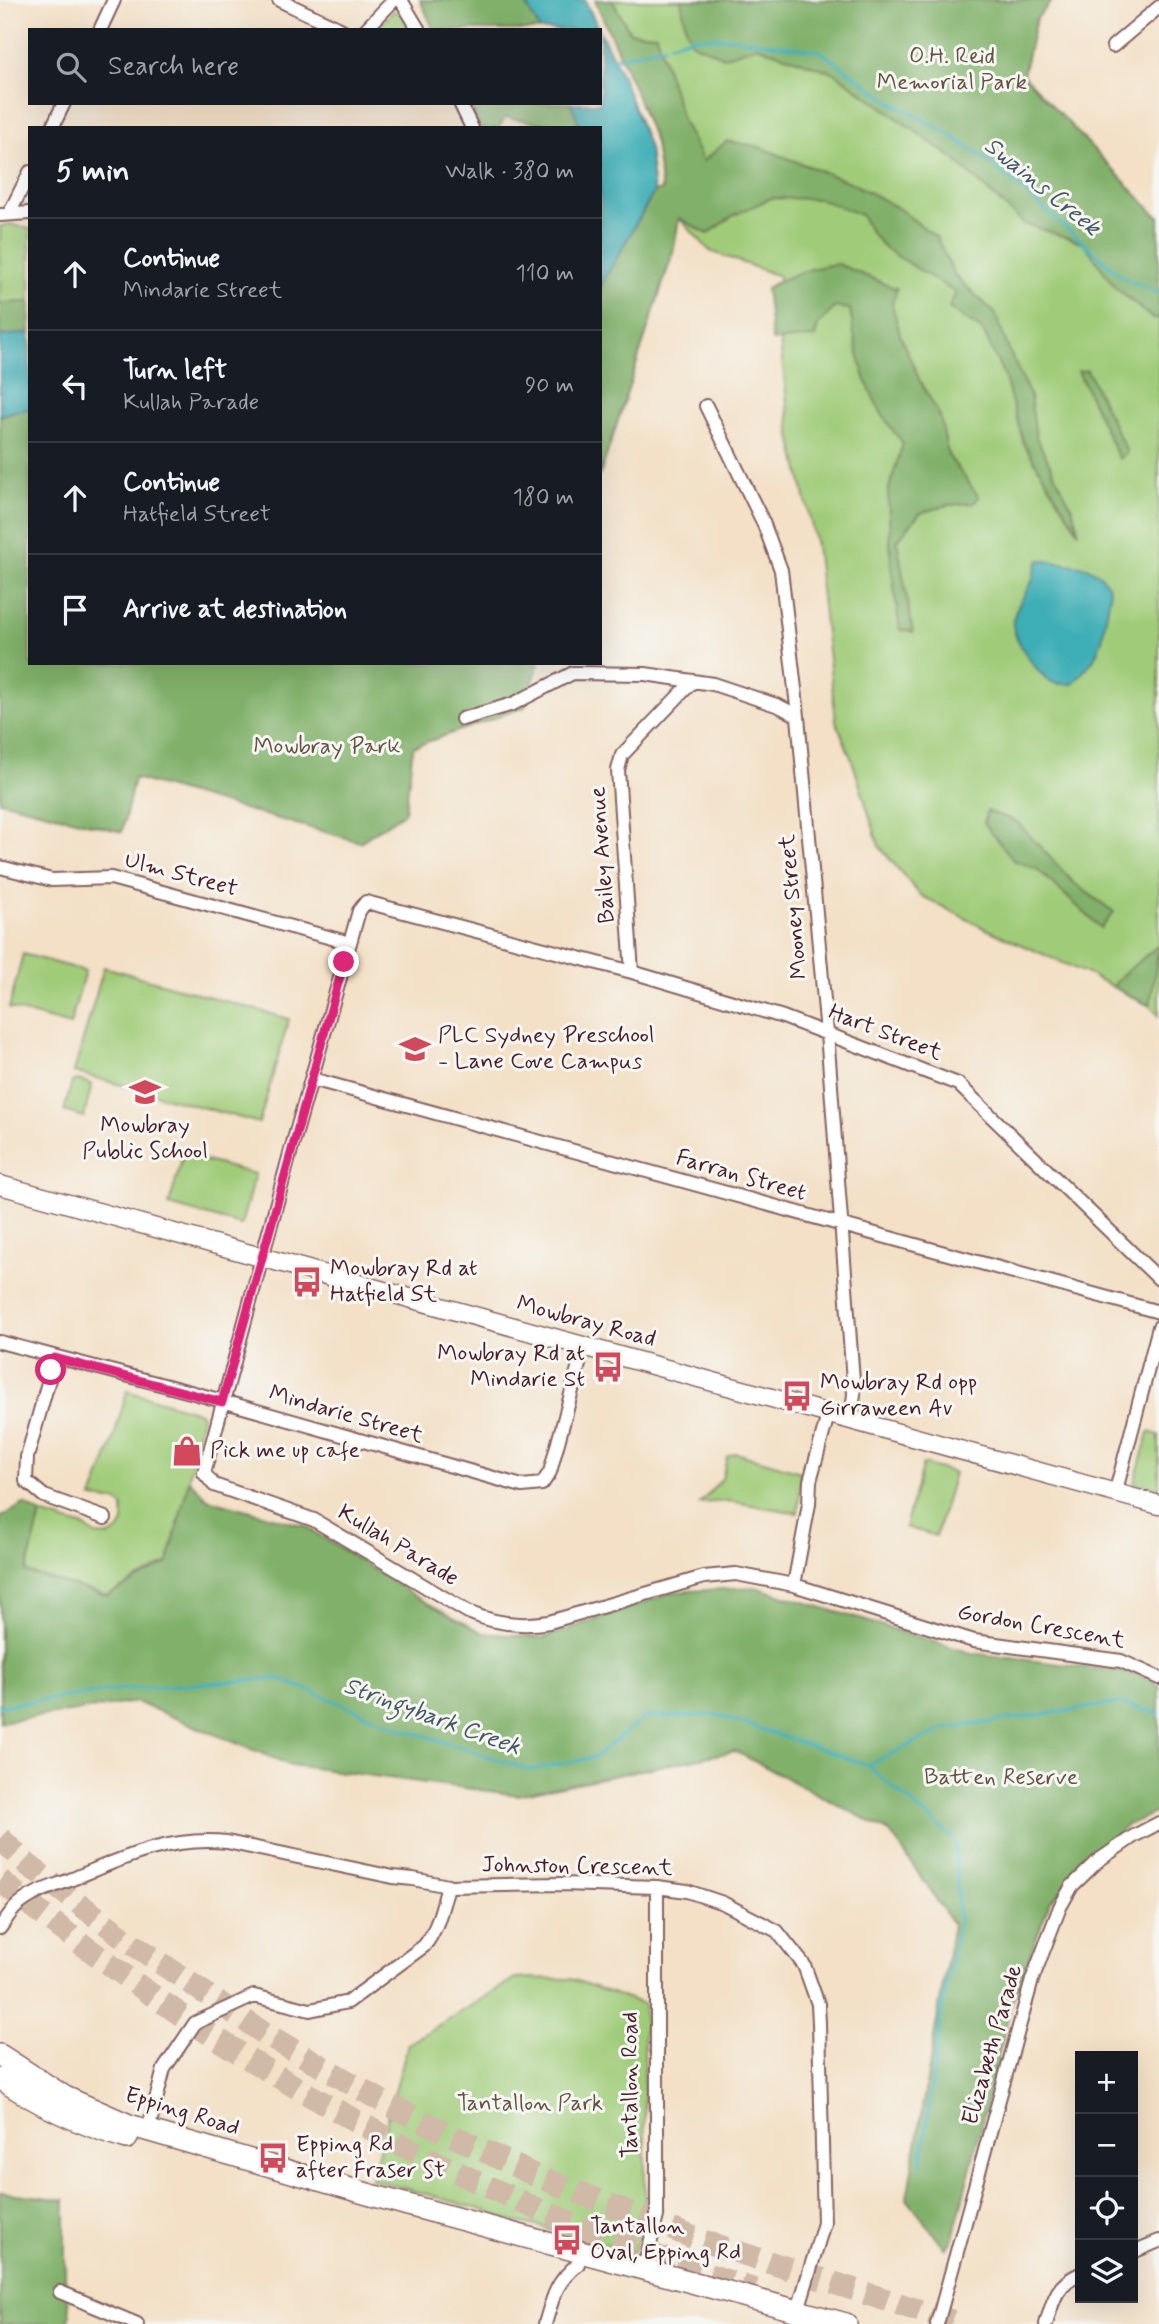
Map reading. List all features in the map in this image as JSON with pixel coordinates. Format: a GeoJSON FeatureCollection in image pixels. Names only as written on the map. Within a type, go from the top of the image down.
{"type":"FeatureCollection","features":[{"type":"Feature","properties":{"kind":"main road","name":"Mowbray Road"},"geometry":{"type":"LineString","coordinates":[[0,1185],[1159,1505]]}},
{"type":"Feature","properties":{"kind":"main road","name":"Epping Road"},"geometry":{"type":"LineString","coordinates":[[0,2055],[65,2097],[110,2118],[148,2131],[643,2275],[796,2317],[846,2324]]}},
{"type":"Feature","properties":{"kind":"main road","name":"Epping Road"},"geometry":{"type":"LineString","coordinates":[[0,2078],[48,2107],[113,2134],[578,2264],[643,2275]]}},
{"type":"Feature","properties":{"kind":"street"},"geometry":{"type":"LineString","coordinates":[[101,28],[114,0]]}},
{"type":"Feature","properties":{"kind":"street"},"geometry":{"type":"LineString","coordinates":[[279,0],[338,28]]}},
{"type":"Feature","properties":{"kind":"street"},"geometry":{"type":"LineString","coordinates":[[368,28],[394,0]]}},
{"type":"Feature","properties":{"kind":"street"},"geometry":{"type":"LineString","coordinates":[[401,0],[418,28]]}},
{"type":"Feature","properties":{"kind":"street"},"geometry":{"type":"LineString","coordinates":[[1113,46],[1159,7]]}},
{"type":"Feature","properties":{"kind":"street"},"geometry":{"type":"LineString","coordinates":[[53,126],[63,105]]}},
{"type":"Feature","properties":{"kind":"street"},"geometry":{"type":"LineString","coordinates":[[461,105],[471,126]]}},
{"type":"Feature","properties":{"kind":"street"},"geometry":{"type":"LineString","coordinates":[[5,214],[28,175]]}},
{"type":"Feature","properties":{"kind":"street"},"geometry":{"type":"LineString","coordinates":[[5,214],[28,213]]}},
{"type":"Feature","properties":{"kind":"street","name":"Mooney Street"},"geometry":{"type":"LineString","coordinates":[[706,406],[763,522],[781,570],[798,716],[827,1033],[854,1394],[851,1421]]}},
{"type":"Feature","properties":{"kind":"street"},"geometry":{"type":"LineString","coordinates":[[462,719],[513,704],[573,673],[645,674],[713,684],[779,706],[798,716]]}},
{"type":"Feature","properties":{"kind":"street","name":"Bailey Avenue"},"geometry":{"type":"LineString","coordinates":[[632,972],[618,770],[622,755],[693,681]]}},
{"type":"Feature","properties":{"kind":"street","name":"Ulm Street"},"geometry":{"type":"LineString","coordinates":[[0,867],[52,880],[111,878],[349,943]]}},
{"type":"Feature","properties":{"kind":"street","name":"Hart Street"},"geometry":{"type":"LineString","coordinates":[[366,902],[632,972],[827,1033],[958,1084],[1159,1279]]}},
{"type":"Feature","properties":{"kind":"street","name":"Kullah Parade"},"geometry":{"type":"LineString","coordinates":[[366,902],[359,911],[349,943],[204,1473],[214,1485],[314,1520],[489,1622],[529,1625],[549,1622],[704,1577],[736,1574],[794,1585]]}},
{"type":"Feature","properties":{"kind":"street","name":"Farran Street"},"geometry":{"type":"LineString","coordinates":[[312,1079],[1159,1312]]}},
{"type":"Feature","properties":{"kind":"street"},"geometry":{"type":"LineString","coordinates":[[1115,1494],[1159,1327]]}},
{"type":"Feature","properties":{"kind":"street","name":"Mindarie Street"},"geometry":{"type":"LineString","coordinates":[[0,1342],[522,1486],[542,1484],[550,1472],[584,1346]]}},
{"type":"Feature","properties":{"kind":"street"},"geometry":{"type":"LineString","coordinates":[[55,1358],[27,1457],[26,1481],[44,1496],[105,1518]]}},
{"type":"Feature","properties":{"kind":"street"},"geometry":{"type":"LineString","coordinates":[[794,1585],[809,1504],[810,1481],[828,1415]]}},
{"type":"Feature","properties":{"kind":"street","name":"Gordon Crescent"},"geometry":{"type":"LineString","coordinates":[[794,1585],[974,1640],[1121,1661],[1159,1678]]}},
{"type":"Feature","properties":{"kind":"street","name":"Elizabeth Parade"},"geometry":{"type":"LineString","coordinates":[[937,2324],[1032,1980],[1060,1907],[1072,1886],[1099,1860],[1125,1841],[1159,1823]]}},
{"type":"Feature","properties":{"kind":"street","name":"Johnston Crescent"},"geometry":{"type":"LineString","coordinates":[[0,1928],[16,1907],[27,1898],[50,1888],[155,1846],[204,1840],[227,1842],[448,1886],[562,1884],[657,1887],[687,1892],[723,1903],[776,1931],[804,1965],[818,2004],[824,2223],[796,2317]]}},
{"type":"Feature","properties":{"kind":"street"},"geometry":{"type":"LineString","coordinates":[[148,2131],[164,2069],[195,2023],[254,1996],[310,2010],[348,2002],[431,1938],[448,1886]]}},
{"type":"Feature","properties":{"kind":"street","name":"Tantallon Road"},"geometry":{"type":"LineString","coordinates":[[643,2275],[657,2216],[657,1887]]}},
{"type":"Feature","properties":{"kind":"street"},"geometry":{"type":"LineString","coordinates":[[1138,2250],[1159,2242]]}},
{"type":"Feature","properties":{"kind":"street"},"geometry":{"type":"LineString","coordinates":[[545,2324],[555,2290],[562,2277],[578,2264]]}},
{"type":"Feature","properties":{"kind":"street"},"geometry":{"type":"LineString","coordinates":[[1046,2324],[1056,2292],[1075,2276]]}},
{"type":"Feature","properties":{"kind":"street"},"geometry":{"type":"LineString","coordinates":[[60,2292],[137,2324]]}},
{"type":"Feature","properties":{"kind":"green space"},"geometry":{"type":"Polygon","coordinates":[[[420,0],[524,0],[539,28],[433,28],[420,0]]]}},
{"type":"Feature","properties":{"kind":"green space"},"geometry":{"type":"Polygon","coordinates":[[[595,0],[728,0],[756,46],[835,73],[954,159],[1023,223],[1084,243],[1115,287],[1153,319],[1159,319],[1159,1016],[1150,1006],[1092,976],[984,928],[920,895],[879,846],[852,760],[836,721],[816,545],[791,436],[781,350],[779,276],[710,251],[679,218],[673,252],[602,469],[602,283],[654,192],[662,190],[655,143],[595,0]]]}},
{"type":"Feature","properties":{"kind":"green space"},"geometry":{"type":"Polygon","coordinates":[[[595,0],[612,0],[630,32],[656,34],[683,122],[703,161],[727,141],[756,146],[852,183],[898,208],[936,237],[955,276],[995,313],[1030,396],[1036,437],[1073,510],[1079,533],[1024,444],[1004,375],[983,331],[949,308],[956,293],[886,249],[872,234],[861,215],[820,199],[771,198],[734,215],[708,234],[679,218],[673,252],[602,469],[602,283],[654,192],[662,190],[655,143],[595,0]]]}},
{"type":"Feature","properties":{"kind":"green space","name":"O.H. Reid Memorial Park"},"geometry":{"type":"Polygon","coordinates":[[[681,0],[1053,0],[1036,19],[1023,75],[1159,216],[1159,319],[1153,319],[1115,287],[1084,243],[1023,223],[954,159],[835,73],[756,46],[724,57],[692,43],[681,0]]]}},
{"type":"Feature","properties":{"kind":"green space"},"geometry":{"type":"Polygon","coordinates":[[[392,12],[404,15],[411,28],[379,28],[392,12]]]}},
{"type":"Feature","properties":{"kind":"green space"},"geometry":{"type":"Polygon","coordinates":[[[470,105],[572,105],[580,126],[546,126],[505,117],[500,126],[479,126],[470,105]]]}},
{"type":"Feature","properties":{"kind":"green space"},"geometry":{"type":"Polygon","coordinates":[[[10,224],[28,228],[28,333],[0,336],[0,226],[10,224]]]}},
{"type":"Feature","properties":{"kind":"green space"},"geometry":{"type":"Polygon","coordinates":[[[838,264],[897,289],[892,304],[901,338],[920,381],[940,416],[948,455],[979,497],[974,503],[948,505],[920,513],[897,541],[913,632],[900,630],[891,565],[888,492],[903,443],[881,412],[866,380],[856,346],[850,309],[835,307],[818,325],[815,337],[772,341],[766,288],[800,272],[838,264]]]}},
{"type":"Feature","properties":{"kind":"green space"},"geometry":{"type":"Polygon","coordinates":[[[28,302],[28,333],[0,336],[0,303],[28,302]]]}},
{"type":"Feature","properties":{"kind":"green space"},"geometry":{"type":"Polygon","coordinates":[[[1087,370],[1127,452],[1119,459],[1078,371],[1087,370]]]}},
{"type":"Feature","properties":{"kind":"green space","name":"Mowbray Park"},"geometry":{"type":"Polygon","coordinates":[[[28,409],[28,665],[538,665],[525,707],[413,747],[405,812],[360,842],[134,778],[122,832],[0,801],[0,416],[28,409]]]}},
{"type":"Feature","properties":{"kind":"green space"},"geometry":{"type":"Polygon","coordinates":[[[987,811],[1016,821],[1074,883],[1114,912],[1101,928],[1037,869],[1013,860],[984,823],[987,811]]]}},
{"type":"Feature","properties":{"kind":"green space"},"geometry":{"type":"Polygon","coordinates":[[[1159,945],[1150,1006],[1113,987],[1122,975],[1159,945]]]}},
{"type":"Feature","properties":{"kind":"green space"},"geometry":{"type":"Polygon","coordinates":[[[23,954],[85,971],[70,1025],[9,1008],[23,954]]]}},
{"type":"Feature","properties":{"kind":"green space"},"geometry":{"type":"Polygon","coordinates":[[[104,967],[289,1019],[259,1123],[74,1072],[104,967]]]}},
{"type":"Feature","properties":{"kind":"green space"},"geometry":{"type":"Polygon","coordinates":[[[77,1080],[92,1084],[84,1117],[64,1111],[72,1082],[77,1080]]]}},
{"type":"Feature","properties":{"kind":"green space"},"geometry":{"type":"Polygon","coordinates":[[[183,1155],[255,1174],[241,1225],[169,1205],[183,1155]]]}},
{"type":"Feature","properties":{"kind":"green space"},"geometry":{"type":"Polygon","coordinates":[[[127,1391],[202,1415],[168,1563],[107,1596],[26,1572],[41,1514],[85,1527],[95,1535],[109,1536],[118,1531],[123,1523],[123,1507],[117,1501],[92,1498],[112,1444],[127,1391]]]}},
{"type":"Feature","properties":{"kind":"green space"},"geometry":{"type":"Polygon","coordinates":[[[1149,1432],[1159,1435],[1159,1489],[1134,1483],[1149,1432]]]}},
{"type":"Feature","properties":{"kind":"green space"},"geometry":{"type":"Polygon","coordinates":[[[736,1453],[801,1472],[798,1513],[729,1501],[700,1503],[722,1479],[727,1457],[736,1453]]]}},
{"type":"Feature","properties":{"kind":"green space"},"geometry":{"type":"Polygon","coordinates":[[[923,1464],[954,1473],[936,1536],[905,1527],[923,1464]]]}},
{"type":"Feature","properties":{"kind":"green space","name":"Batten Reserve"},"geometry":{"type":"Polygon","coordinates":[[[189,1480],[208,1499],[305,1526],[418,1598],[483,1633],[543,1638],[674,1592],[755,1587],[971,1653],[1141,1674],[1159,1685],[1159,1811],[1127,1825],[1050,1902],[1011,2005],[953,2238],[946,2249],[907,2199],[953,1924],[890,1832],[735,1751],[518,1795],[290,1765],[136,1702],[0,1722],[0,1518],[24,1504],[41,1514],[26,1572],[107,1596],[168,1563],[189,1480]]]}},
{"type":"Feature","properties":{"kind":"green space","name":"Tantallon Park"},"geometry":{"type":"Polygon","coordinates":[[[516,1978],[571,1979],[644,2004],[645,2213],[634,2252],[511,2221],[483,2210],[371,2179],[408,2044],[516,1978]]]}},
{"type":"Feature","properties":{"kind":"green space"},"geometry":{"type":"Polygon","coordinates":[[[0,2192],[65,2200],[65,2278],[70,2315],[68,2324],[0,2324],[0,2192]]]}},
{"type":"Feature","properties":{"kind":"water"},"geometry":{"type":"Polygon","coordinates":[[[524,0],[585,0],[598,28],[539,28],[524,0]]]}},
{"type":"Feature","properties":{"kind":"water"},"geometry":{"type":"Polygon","coordinates":[[[602,36],[622,76],[649,148],[654,192],[602,283],[602,126],[580,126],[572,105],[602,105],[602,36]]]}},
{"type":"Feature","properties":{"kind":"water"},"geometry":{"type":"Polygon","coordinates":[[[28,333],[28,409],[0,416],[0,336],[28,333]]]}},
{"type":"Feature","properties":{"kind":"water"},"geometry":{"type":"Polygon","coordinates":[[[1040,560],[1087,567],[1100,575],[1108,585],[1110,595],[1102,640],[1094,659],[1073,684],[1057,684],[1040,673],[1014,631],[1015,613],[1040,560]]]}},
{"type":"Feature","properties":{"kind":"waterway","name":"Swains Creek"},"geometry":{"type":"LineString","coordinates":[[670,44],[694,37],[733,38],[820,51],[891,102],[949,134],[996,167],[1124,278],[1159,293]]}},
{"type":"Feature","properties":{"kind":"waterway","name":"Swains Creek"},"geometry":{"type":"LineString","coordinates":[[612,59],[664,46]]}},
{"type":"Feature","properties":{"kind":"waterway","name":"Stringybark Creek"},"geometry":{"type":"LineString","coordinates":[[0,1706],[114,1690],[279,1678],[394,1726],[530,1770],[595,1757],[645,1717],[718,1715],[868,1765],[943,1729],[1120,1703],[1159,1714]]}},
{"type":"Feature","properties":{"kind":"waterway"},"geometry":{"type":"LineString","coordinates":[[868,1766],[955,1840],[959,1921],[942,2007],[921,2165]]}},
{"type":"Feature","properties":{"kind":"tunnel"},"geometry":{"type":"LineString","coordinates":[[0,1838],[28,1865],[127,1940],[262,2032],[387,2104],[534,2175],[697,2239],[961,2324]]}},
{"type":"Feature","properties":{"kind":"tunnel"},"geometry":{"type":"LineString","coordinates":[[0,1880],[113,1967],[187,2019],[341,2113],[421,2155],[585,2229],[755,2290]]}},
{"type":"Feature","properties":{"kind":"place","name":"PLC Sydney Preschool - Lane Cove Campus"},"geometry":{"type":"Point","coordinates":[415,1049]}},
{"type":"Feature","properties":{"kind":"place","name":"Mowbray Public School"},"geometry":{"type":"Point","coordinates":[145,1092]}},
{"type":"Feature","properties":{"kind":"place","name":"Mowbray Rd at Hatfield St"},"geometry":{"type":"Point","coordinates":[307,1282]}},
{"type":"Feature","properties":{"kind":"place","name":"Mowbray Rd at Mindarie St"},"geometry":{"type":"Point","coordinates":[608,1367]}},
{"type":"Feature","properties":{"kind":"place","name":"Mowbray Rd opp Girraween Av"},"geometry":{"type":"Point","coordinates":[797,1396]}},
{"type":"Feature","properties":{"kind":"place","name":"Pick me up cafe"},"geometry":{"type":"Point","coordinates":[187,1451]}},
{"type":"Feature","properties":{"kind":"place","name":"Epping Rd after Fraser St"},"geometry":{"type":"Point","coordinates":[273,2158]}},
{"type":"Feature","properties":{"kind":"place","name":"Tantallon Oval, Epping Rd"},"geometry":{"type":"Point","coordinates":[567,2240]}},
{"type":"Feature","properties":{"kind":"route"},"geometry":{"type":"LineString","coordinates":[[51,1370],[55,1358],[222,1402],[344,962]]}}]}
